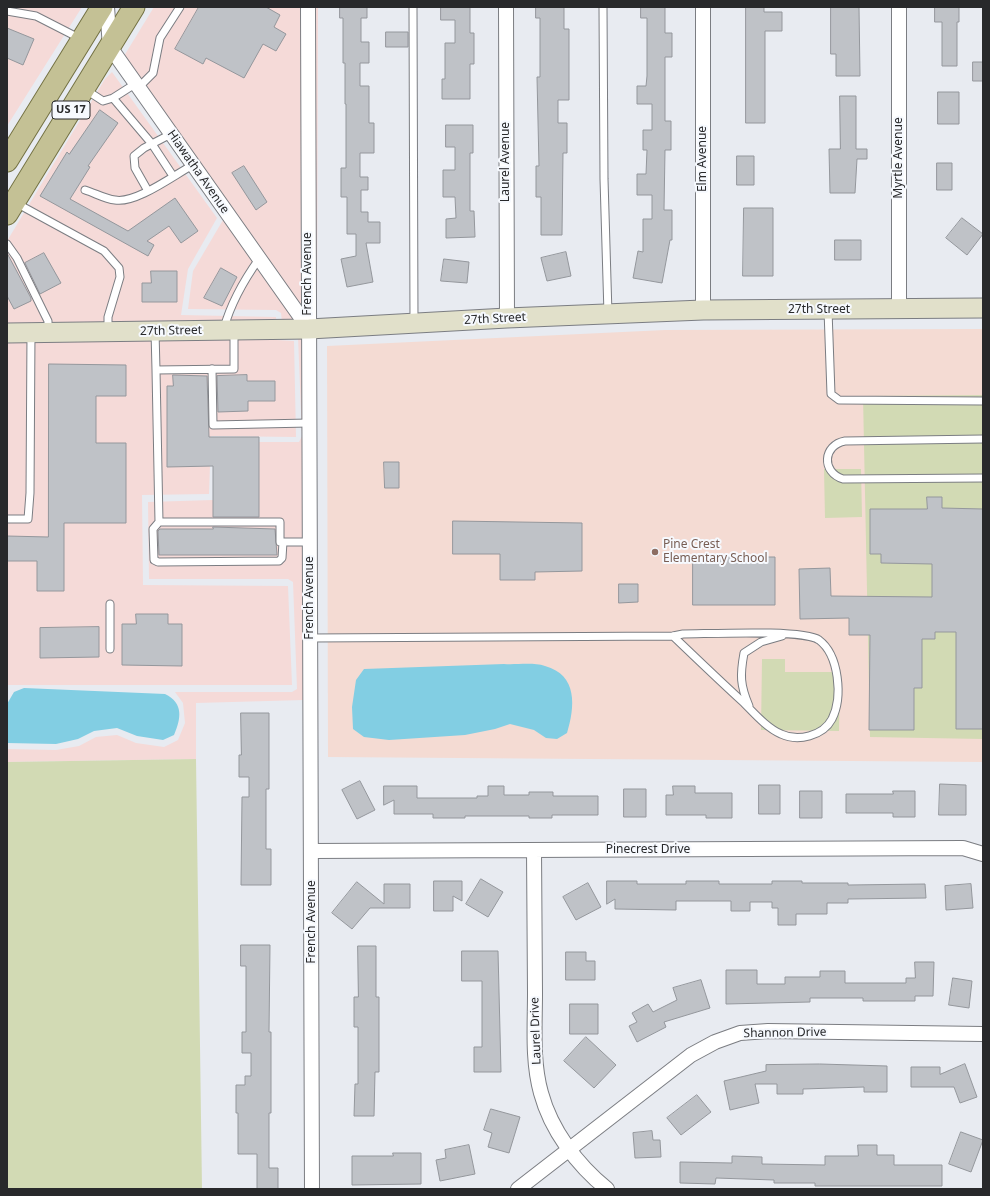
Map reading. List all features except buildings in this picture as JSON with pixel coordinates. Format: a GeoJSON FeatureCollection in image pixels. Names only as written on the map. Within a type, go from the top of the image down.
{"type":"FeatureCollection","features":[{"type":"Feature","properties":{"kind":"main road","name":"US 17"},"geometry":{"type":"LineString","coordinates":[[7,161],[102,7]]}},
{"type":"Feature","properties":{"kind":"main road","name":"US 17"},"geometry":{"type":"LineString","coordinates":[[11,208],[134,7]]}},
{"type":"Feature","properties":{"kind":"main road","name":"27th Street"},"geometry":{"type":"LineString","coordinates":[[7,333],[308,329],[507,318],[703,310],[983,308]]}},
{"type":"Feature","properties":{"kind":"street"},"geometry":{"type":"LineString","coordinates":[[108,7],[110,47]]}},
{"type":"Feature","properties":{"kind":"street","name":"French Avenue"},"geometry":{"type":"LineString","coordinates":[[308,7],[312,1189]]}},
{"type":"Feature","properties":{"kind":"street","name":"Laurel Avenue"},"geometry":{"type":"LineString","coordinates":[[506,7],[507,318]]}},
{"type":"Feature","properties":{"kind":"street","name":"Elm Avenue"},"geometry":{"type":"LineString","coordinates":[[703,7],[703,310]]}},
{"type":"Feature","properties":{"kind":"street","name":"Myrtle Avenue"},"geometry":{"type":"LineString","coordinates":[[899,7],[899,309]]}},
{"type":"Feature","properties":{"kind":"street","name":"Hiawatha Avenue"},"geometry":{"type":"LineString","coordinates":[[110,47],[308,329]]}},
{"type":"Feature","properties":{"kind":"street","name":"Pinecrest Drive"},"geometry":{"type":"LineString","coordinates":[[312,851],[963,848],[983,854]]}},
{"type":"Feature","properties":{"kind":"street","name":"Laurel Drive"},"geometry":{"type":"LineString","coordinates":[[534,850],[536,1067],[541,1094],[554,1126],[569,1150],[593,1178],[607,1189]]}},
{"type":"Feature","properties":{"kind":"street","name":"Shannon Drive"},"geometry":{"type":"LineString","coordinates":[[518,1189],[692,1055],[715,1042],[740,1033],[983,1034]]}},
{"type":"Feature","properties":{"kind":"lane"},"geometry":{"type":"LineString","coordinates":[[84,88],[103,101],[113,98],[137,86],[153,73],[160,38],[180,7]]}},
{"type":"Feature","properties":{"kind":"lane"},"geometry":{"type":"LineString","coordinates":[[413,7],[414,323]]}},
{"type":"Feature","properties":{"kind":"lane"},"geometry":{"type":"LineString","coordinates":[[603,7],[604,178],[608,314]]}},
{"type":"Feature","properties":{"kind":"lane"},"geometry":{"type":"LineString","coordinates":[[7,11],[36,16],[82,40]]}},
{"type":"Feature","properties":{"kind":"lane"},"geometry":{"type":"LineString","coordinates":[[113,98],[152,144],[173,176]]}},
{"type":"Feature","properties":{"kind":"lane"},"geometry":{"type":"LineString","coordinates":[[148,191],[135,168],[134,156],[171,134]]}},
{"type":"Feature","properties":{"kind":"lane"},"geometry":{"type":"LineString","coordinates":[[85,190],[115,201],[127,200],[148,191],[193,165]]}},
{"type":"Feature","properties":{"kind":"lane"},"geometry":{"type":"LineString","coordinates":[[11,208],[104,251],[114,261],[119,268],[120,277],[108,317],[108,332]]}},
{"type":"Feature","properties":{"kind":"lane"},"geometry":{"type":"LineString","coordinates":[[7,244],[17,258],[48,321],[39,333],[28,519],[7,519]]}},
{"type":"Feature","properties":{"kind":"lane"},"geometry":{"type":"LineString","coordinates":[[156,370],[234,369],[228,313],[246,277],[259,259]]}},
{"type":"Feature","properties":{"kind":"lane"},"geometry":{"type":"LineString","coordinates":[[828,309],[831,394],[838,400],[983,401]]}},
{"type":"Feature","properties":{"kind":"lane"},"geometry":{"type":"LineString","coordinates":[[155,331],[159,522],[153,529],[154,560],[158,562],[279,561],[282,558],[283,542]]}},
{"type":"Feature","properties":{"kind":"lane"},"geometry":{"type":"LineString","coordinates":[[212,369],[213,425],[309,423]]}},
{"type":"Feature","properties":{"kind":"lane"},"geometry":{"type":"LineString","coordinates":[[983,439],[836,442],[831,448],[828,462],[832,472],[836,476],[843,479],[983,478]]}},
{"type":"Feature","properties":{"kind":"lane"},"geometry":{"type":"LineString","coordinates":[[159,522],[280,522],[280,542],[310,542]]}},
{"type":"Feature","properties":{"kind":"lane"},"geometry":{"type":"LineString","coordinates":[[110,604],[110,649]]}},
{"type":"Feature","properties":{"kind":"lane"},"geometry":{"type":"LineString","coordinates":[[311,638],[673,636],[683,634],[794,633],[818,639],[830,651],[836,666],[837,686],[832,719],[816,735],[799,737],[782,734],[751,710],[673,636]]}},
{"type":"Feature","properties":{"kind":"lane"},"geometry":{"type":"LineString","coordinates":[[751,710],[741,683],[740,672],[744,652],[761,642],[794,633]]}},
{"type":"Feature","properties":{"kind":"shaded area"},"geometry":{"type":"Polygon","coordinates":[[[7,7],[82,7],[7,126],[7,7]]]}},
{"type":"Feature","properties":{"kind":"shaded area"},"geometry":{"type":"Polygon","coordinates":[[[154,7],[301,7],[302,308],[124,56],[154,7]]]}},
{"type":"Feature","properties":{"kind":"shaded area"},"geometry":{"type":"Polygon","coordinates":[[[315,7],[318,7],[317,321],[315,321],[315,7]]]}},
{"type":"Feature","properties":{"kind":"shaded area"},"geometry":{"type":"Polygon","coordinates":[[[112,72],[217,218],[188,269],[181,315],[276,317],[277,340],[294,341],[296,437],[211,436],[209,494],[142,495],[143,585],[288,586],[292,685],[7,685],[7,241],[105,79],[112,72]]]}},
{"type":"Feature","properties":{"kind":"shaded area"},"geometry":{"type":"Polygon","coordinates":[[[223,220],[295,322],[282,322],[281,313],[276,310],[188,309],[193,271],[223,220]]]}},
{"type":"Feature","properties":{"kind":"shaded area","name":"Pine Crest Elementary School"},"geometry":{"type":"Polygon","coordinates":[[[983,329],[983,762],[328,757],[327,346],[665,330],[983,329]]]}},
{"type":"Feature","properties":{"kind":"shaded area"},"geometry":{"type":"Polygon","coordinates":[[[298,337],[302,337],[304,700],[196,703],[196,759],[7,762],[7,749],[56,750],[79,746],[96,737],[117,735],[136,743],[164,747],[178,740],[185,723],[183,703],[175,692],[292,692],[297,689],[293,582],[288,579],[149,579],[148,502],[213,500],[216,442],[299,442],[302,436],[298,337]]]}},
{"type":"Feature","properties":{"kind":"green space"},"geometry":{"type":"Polygon","coordinates":[[[983,395],[983,739],[870,737],[863,396],[983,395]]]}},
{"type":"Feature","properties":{"kind":"green space"},"geometry":{"type":"Polygon","coordinates":[[[824,469],[861,469],[862,517],[825,518],[824,469]]]}},
{"type":"Feature","properties":{"kind":"green space"},"geometry":{"type":"Polygon","coordinates":[[[762,659],[785,659],[785,672],[840,672],[839,731],[761,730],[762,659]]]}},
{"type":"Feature","properties":{"kind":"green space"},"geometry":{"type":"Polygon","coordinates":[[[196,759],[202,1189],[7,1189],[7,762],[196,759]]]}},
{"type":"Feature","properties":{"kind":"water"},"geometry":{"type":"Polygon","coordinates":[[[530,664],[545,666],[556,670],[563,677],[569,684],[572,703],[572,713],[567,733],[557,739],[546,738],[534,730],[510,724],[495,729],[465,735],[389,740],[364,737],[353,729],[352,707],[356,680],[364,669],[530,664]]]}},
{"type":"Feature","properties":{"kind":"water"},"geometry":{"type":"Polygon","coordinates":[[[24,688],[165,694],[175,702],[178,707],[178,723],[174,735],[163,740],[137,736],[117,728],[94,731],[78,739],[56,744],[7,743],[7,704],[14,692],[24,688]]]}},
{"type":"Feature","properties":{"kind":"place","name":"Pine Crest Elementary School"},"geometry":{"type":"Point","coordinates":[655,552]}}]}
